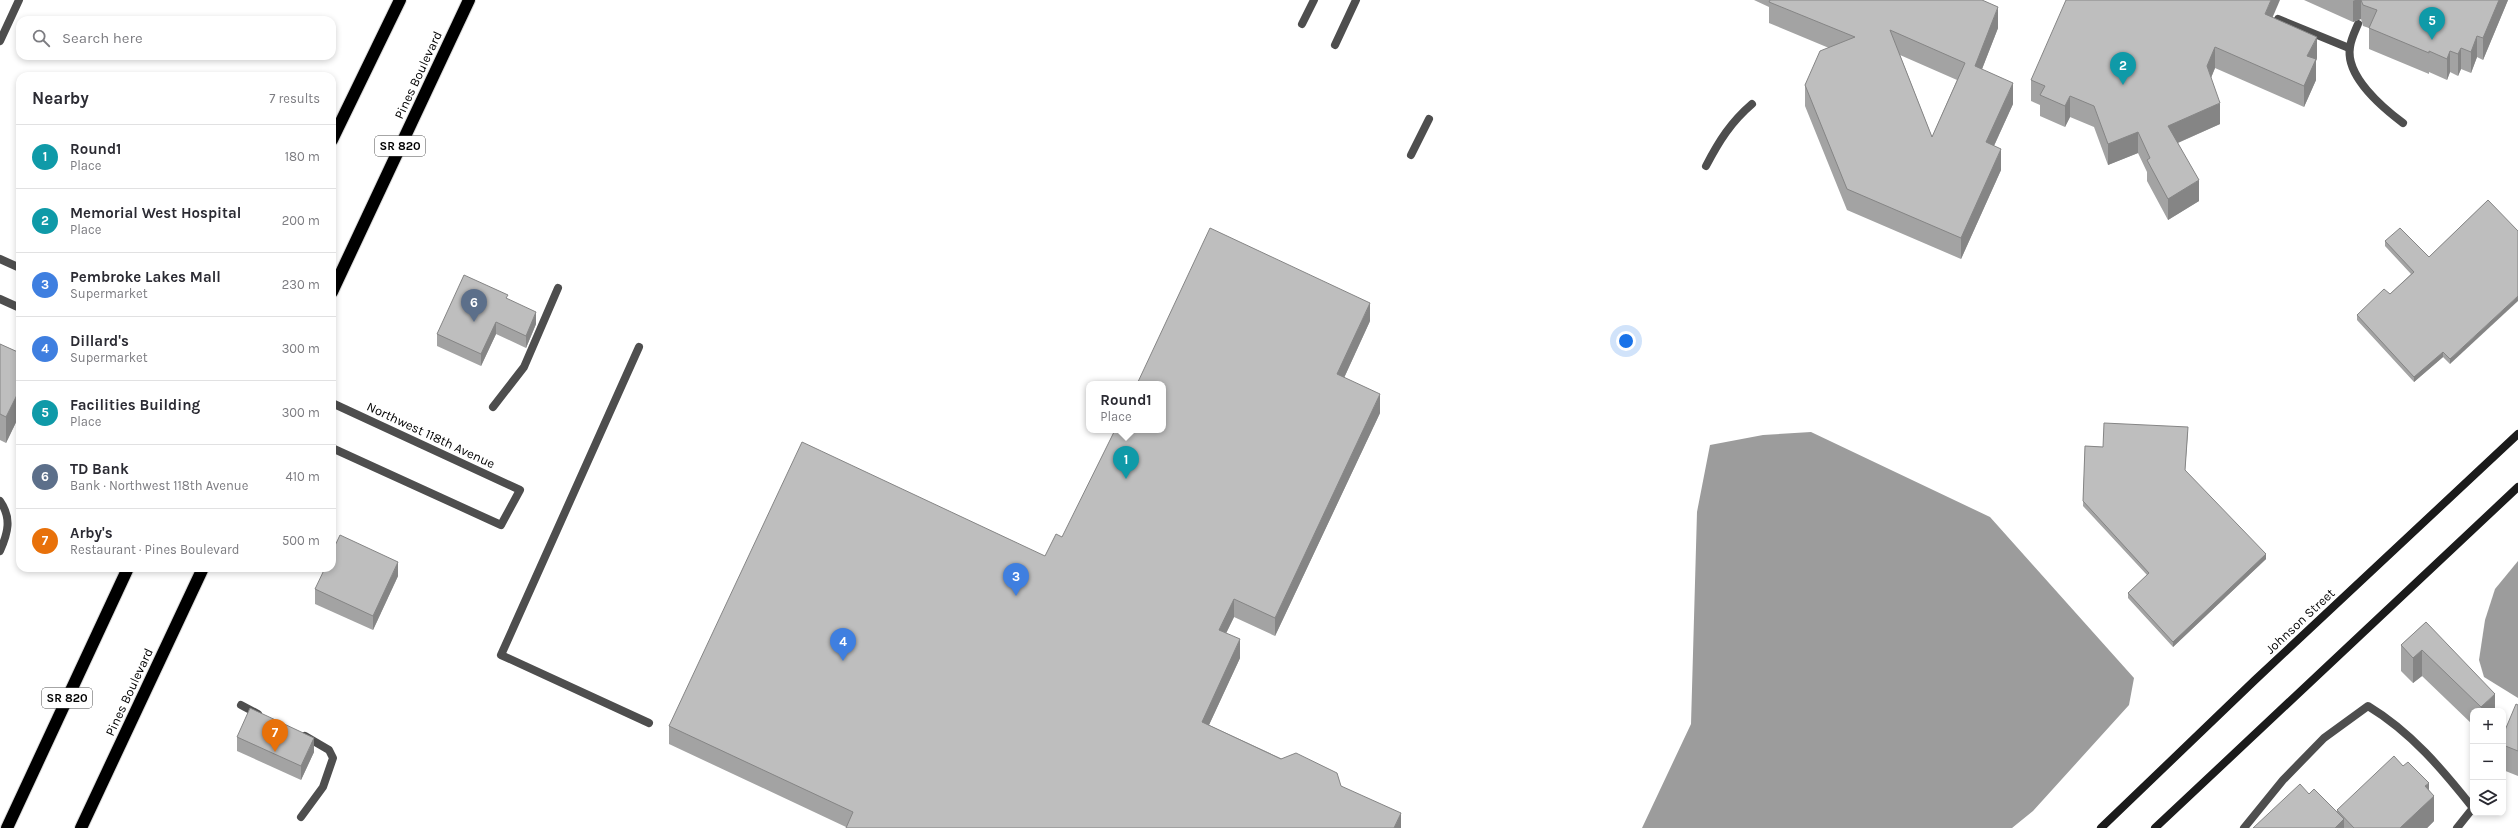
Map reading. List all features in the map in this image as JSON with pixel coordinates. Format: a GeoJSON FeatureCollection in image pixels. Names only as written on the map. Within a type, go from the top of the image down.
{"type":"FeatureCollection","features":[{"type":"Feature","properties":{"kind":"highway"},"geometry":{"type":"LineString","coordinates":[[336,132],[400,0]]}},
{"type":"Feature","properties":{"kind":"highway","name":"Pines Boulevard"},"geometry":{"type":"LineString","coordinates":[[336,283],[469,0]]}},
{"type":"Feature","properties":{"kind":"highway","name":"SR 820"},"geometry":{"type":"LineString","coordinates":[[7,828],[126,572]]}},
{"type":"Feature","properties":{"kind":"highway","name":"Pines Boulevard"},"geometry":{"type":"LineString","coordinates":[[81,828],[201,572]]}},
{"type":"Feature","properties":{"kind":"street"},"geometry":{"type":"LineString","coordinates":[[0,41],[19,0]]}},
{"type":"Feature","properties":{"kind":"street"},"geometry":{"type":"LineString","coordinates":[[1302,24],[1314,0]]}},
{"type":"Feature","properties":{"kind":"street"},"geometry":{"type":"LineString","coordinates":[[1335,45],[1356,0]]}},
{"type":"Feature","properties":{"kind":"street"},"geometry":{"type":"LineString","coordinates":[[2278,19],[2349,48]]}},
{"type":"Feature","properties":{"kind":"street"},"geometry":{"type":"LineString","coordinates":[[2358,24],[2349,48],[2351,64],[2363,84],[2386,110],[2403,123]]}},
{"type":"Feature","properties":{"kind":"street"},"geometry":{"type":"LineString","coordinates":[[1706,166],[1722,136],[1736,117],[1752,104]]}},
{"type":"Feature","properties":{"kind":"street"},"geometry":{"type":"LineString","coordinates":[[1411,155],[1429,119]]}},
{"type":"Feature","properties":{"kind":"street"},"geometry":{"type":"LineString","coordinates":[[0,259],[16,266]]}},
{"type":"Feature","properties":{"kind":"street"},"geometry":{"type":"LineString","coordinates":[[493,407],[524,367],[546,322],[558,288]]}},
{"type":"Feature","properties":{"kind":"street"},"geometry":{"type":"LineString","coordinates":[[0,299],[16,306]]}},
{"type":"Feature","properties":{"kind":"street"},"geometry":{"type":"LineString","coordinates":[[638,347],[501,655],[649,723]]}},
{"type":"Feature","properties":{"kind":"street","name":"Northwest 118th Avenue"},"geometry":{"type":"LineString","coordinates":[[336,405],[520,490],[501,525],[336,450]]}},
{"type":"Feature","properties":{"kind":"street","name":"Johnson Street"},"geometry":{"type":"LineString","coordinates":[[2101,828],[2255,680],[2518,434]]}},
{"type":"Feature","properties":{"kind":"street"},"geometry":{"type":"LineString","coordinates":[[2155,828],[2518,487]]}},
{"type":"Feature","properties":{"kind":"street"},"geometry":{"type":"LineString","coordinates":[[0,501],[7,515],[8,531],[0,551]]}},
{"type":"Feature","properties":{"kind":"street"},"geometry":{"type":"LineString","coordinates":[[241,706],[264,717]]}},
{"type":"Feature","properties":{"kind":"street"},"geometry":{"type":"LineString","coordinates":[[2244,828],[2283,780],[2324,738],[2368,706],[2391,720],[2438,763],[2473,808],[2456,828]]}},
{"type":"Feature","properties":{"kind":"street"},"geometry":{"type":"LineString","coordinates":[[298,734],[329,750],[333,758],[323,787],[301,817]]}},
{"type":"Feature","properties":{"kind":"shaded area"},"geometry":{"type":"Polygon","coordinates":[[[1811,432],[1990,517],[2134,678],[2129,705],[2033,811],[2012,828],[1642,828],[1691,724],[1697,512],[1710,445],[1763,435],[1811,432]]]}},
{"type":"Feature","properties":{"kind":"shaded area"},"geometry":{"type":"Polygon","coordinates":[[[2518,561],[2518,698],[2484,677],[2479,660],[2485,620],[2495,589],[2518,561]]]}},
{"type":"Feature","properties":{"kind":"building"},"geometry":{"type":"Polygon","coordinates":[[[1770,0],[1982,0],[1998,7],[1975,66],[2013,83],[1986,142],[2001,149],[1961,238],[1847,189],[1805,85],[1820,51],[1855,37],[1769,2],[1770,0]],[[1890,30],[1932,137],[1965,63],[1890,30]]]}},
{"type":"Feature","properties":{"kind":"building"},"geometry":{"type":"Polygon","coordinates":[[[2066,0],[2271,0],[2265,14],[2317,37],[2307,56],[2316,59],[2304,86],[2215,47],[2207,66],[2220,103],[2168,126],[2199,180],[2168,199],[2147,160],[2150,158],[2138,132],[2108,144],[2094,106],[2070,96],[2065,106],[2040,95],[2045,86],[2031,80],[2066,0]]]}},
{"type":"Feature","properties":{"kind":"building"},"geometry":{"type":"Polygon","coordinates":[[[2361,0],[2499,0],[2483,38],[2477,36],[2471,52],[2461,48],[2458,54],[2450,51],[2447,59],[2369,28],[2377,10],[2363,5],[2361,0]]]}},
{"type":"Feature","properties":{"kind":"building"},"geometry":{"type":"Polygon","coordinates":[[[2488,200],[2518,231],[2518,296],[2450,359],[2443,352],[2414,377],[2357,315],[2384,289],[2390,294],[2414,272],[2385,241],[2400,228],[2429,257],[2488,200]]]}},
{"type":"Feature","properties":{"kind":"building"},"geometry":{"type":"Polygon","coordinates":[[[1210,228],[1370,303],[1337,374],[1380,394],[1275,618],[1234,599],[1219,630],[1240,639],[1202,722],[1281,759],[1296,753],[1337,773],[1341,786],[1401,813],[1394,828],[846,828],[853,812],[669,726],[802,442],[1045,556],[1056,534],[1062,537],[1114,433],[1166,433],[1166,381],[1138,381],[1210,228]]]}},
{"type":"Feature","properties":{"kind":"building"},"geometry":{"type":"Polygon","coordinates":[[[464,275],[508,295],[506,298],[536,312],[526,336],[496,322],[481,354],[437,334],[464,275]]]}},
{"type":"Feature","properties":{"kind":"building"},"geometry":{"type":"Polygon","coordinates":[[[0,344],[16,351],[16,397],[6,417],[0,414],[0,344]]]}},
{"type":"Feature","properties":{"kind":"building"},"geometry":{"type":"Polygon","coordinates":[[[2104,423],[2188,427],[2185,470],[2266,554],[2173,642],[2128,593],[2149,573],[2083,501],[2085,446],[2103,447],[2104,423]]]}},
{"type":"Feature","properties":{"kind":"building"},"geometry":{"type":"Polygon","coordinates":[[[340,535],[398,562],[373,616],[315,589],[323,572],[336,572],[336,544],[340,535]]]}},
{"type":"Feature","properties":{"kind":"building"},"geometry":{"type":"Polygon","coordinates":[[[2426,622],[2495,694],[2481,707],[2422,650],[2413,658],[2401,645],[2426,622]]]}},
{"type":"Feature","properties":{"kind":"building"},"geometry":{"type":"Polygon","coordinates":[[[2516,704],[2518,705],[2518,751],[2506,746],[2506,728],[2516,704]]]}},
{"type":"Feature","properties":{"kind":"building"},"geometry":{"type":"Polygon","coordinates":[[[250,708],[314,738],[301,766],[237,737],[250,708]]]}},
{"type":"Feature","properties":{"kind":"building"},"geometry":{"type":"Polygon","coordinates":[[[2394,756],[2403,766],[2408,762],[2429,783],[2425,786],[2434,796],[2400,828],[2354,828],[2337,810],[2394,756]]]}},
{"type":"Feature","properties":{"kind":"building"},"geometry":{"type":"Polygon","coordinates":[[[2300,784],[2309,794],[2314,789],[2344,819],[2335,828],[2253,828],[2300,784]]]}},
{"type":"Feature","properties":{"kind":"place","name":"Facilities Building"},"geometry":{"type":"Point","coordinates":[2432,40]}},
{"type":"Feature","properties":{"kind":"place","name":"Memorial West Hospital"},"geometry":{"type":"Point","coordinates":[2123,85]}},
{"type":"Feature","properties":{"kind":"place","name":"TD Bank"},"geometry":{"type":"Point","coordinates":[474,322]}},
{"type":"Feature","properties":{"kind":"place","name":"Round1"},"geometry":{"type":"Point","coordinates":[1126,479]}},
{"type":"Feature","properties":{"kind":"place","name":"Pembroke Lakes Mall"},"geometry":{"type":"Point","coordinates":[1016,596]}},
{"type":"Feature","properties":{"kind":"place","name":"Dillard's"},"geometry":{"type":"Point","coordinates":[843,661]}},
{"type":"Feature","properties":{"kind":"place","name":"Arby's"},"geometry":{"type":"Point","coordinates":[275,752]}}]}
